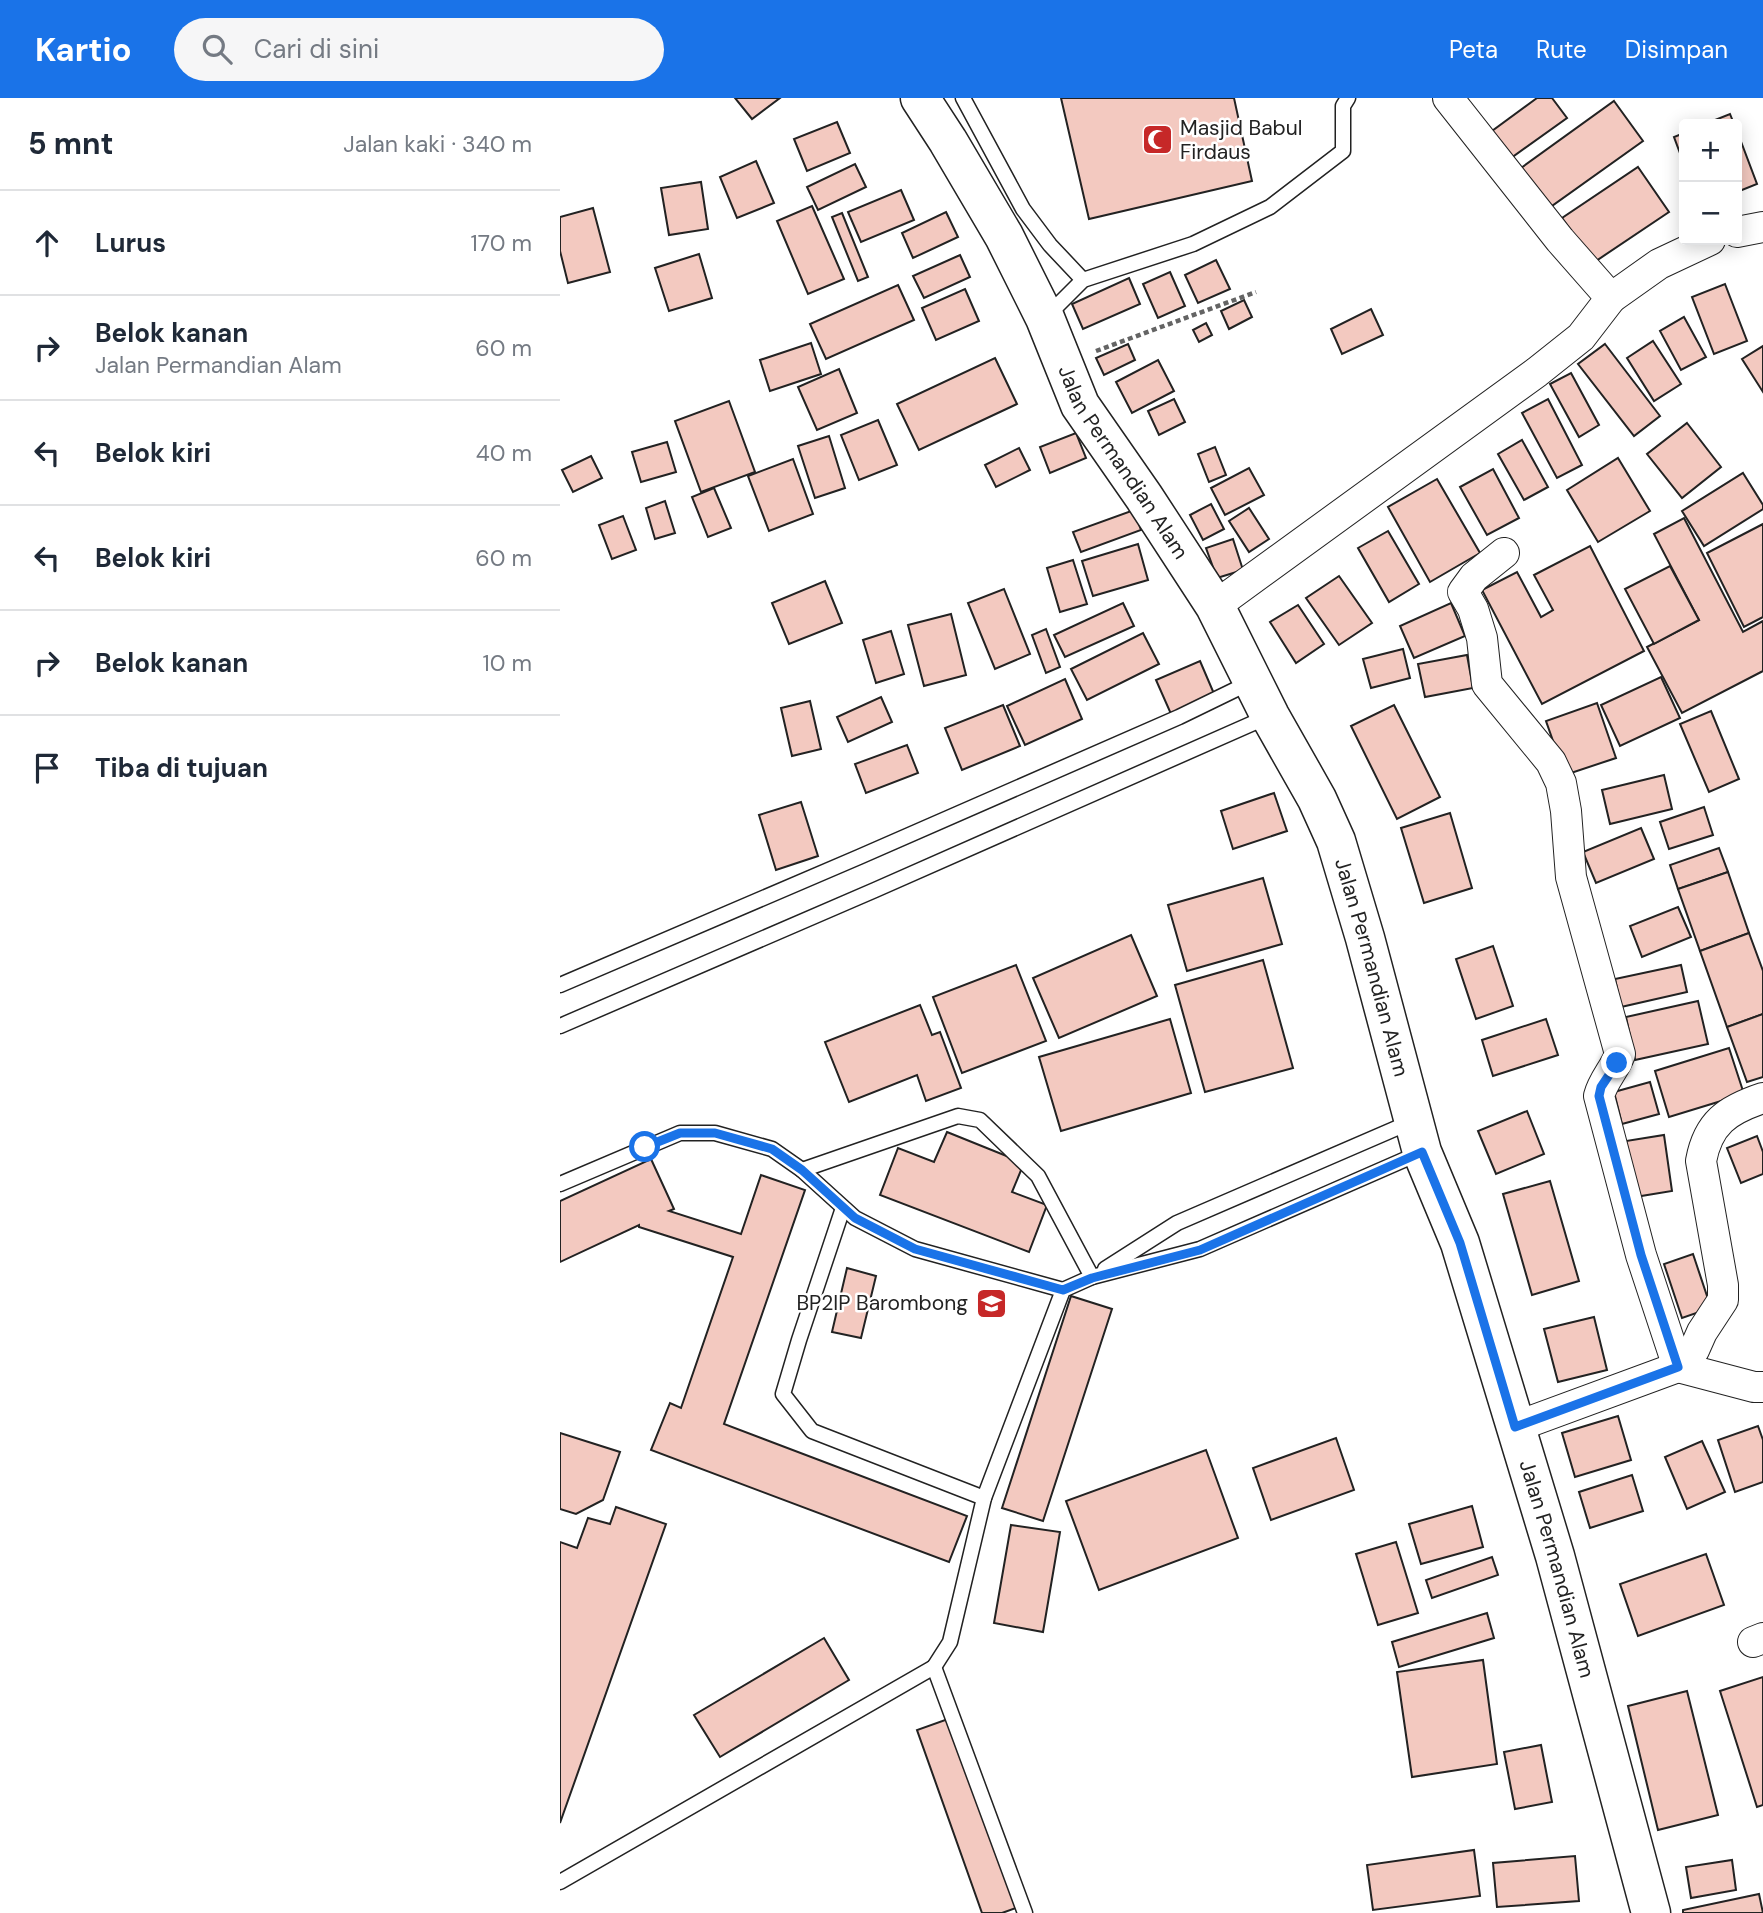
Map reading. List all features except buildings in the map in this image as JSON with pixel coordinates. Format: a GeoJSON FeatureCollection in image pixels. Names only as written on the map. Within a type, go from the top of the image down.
{"type":"FeatureCollection","features":[{"type":"Feature","properties":{"kind":"main road","name":"Jalan Permandian Alam"},"geometry":{"type":"LineString","coordinates":[[920,98],[1004,236],[1045,318],[1080,405],[1215,606],[1269,716],[1317,799],[1336,841],[1365,937],[1418,1137],[1460,1243],[1555,1556],[1651,1913]]}},
{"type":"Feature","properties":{"kind":"street"},"geometry":{"type":"LineString","coordinates":[[1448,98],[1560,240],[1611,298]]}},
{"type":"Feature","properties":{"kind":"street"},"geometry":{"type":"LineString","coordinates":[[1742,231],[1763,227]]}},
{"type":"Feature","properties":{"kind":"street"},"geometry":{"type":"LineString","coordinates":[[1215,606],[1537,372],[1581,337],[1611,298],[1659,264],[1699,245]]}},
{"type":"Feature","properties":{"kind":"street"},"geometry":{"type":"LineString","coordinates":[[1504,553],[1474,577],[1463,592],[1473,609],[1482,638],[1487,684],[1550,762],[1561,783],[1571,877],[1620,1054],[1601,1087],[1599,1096],[1641,1255],[1678,1367]]}},
{"type":"Feature","properties":{"kind":"street"},"geometry":{"type":"LineString","coordinates":[[1515,1427],[1678,1367],[1694,1350],[1723,1300],[1723,1284],[1701,1161],[1704,1142],[1713,1127],[1739,1106],[1763,1098]]}},
{"type":"Feature","properties":{"kind":"street"},"geometry":{"type":"LineString","coordinates":[[1678,1367],[1763,1387]]}},
{"type":"Feature","properties":{"kind":"lane"},"geometry":{"type":"LineString","coordinates":[[963,98],[1023,209],[1050,245],[1083,279]]}},
{"type":"Feature","properties":{"kind":"lane"},"geometry":{"type":"LineString","coordinates":[[1045,318],[1083,279],[1194,244],[1270,207],[1342,151],[1343,106],[1348,98]]}},
{"type":"Feature","properties":{"kind":"lane"},"geometry":{"type":"LineString","coordinates":[[560,985],[1166,722],[1253,681]]}},
{"type":"Feature","properties":{"kind":"lane"},"geometry":{"type":"LineString","coordinates":[[560,1026],[1269,716]]}},
{"type":"Feature","properties":{"kind":"lane"},"geometry":{"type":"LineString","coordinates":[[802,1170],[958,1116],[980,1120],[1038,1176],[1092,1278]]}},
{"type":"Feature","properties":{"kind":"lane"},"geometry":{"type":"LineString","coordinates":[[560,1184],[680,1133],[715,1133],[772,1149],[802,1170],[855,1218],[915,1249],[1063,1290],[1092,1278],[1200,1250],[1418,1137]]}},
{"type":"Feature","properties":{"kind":"lane"},"geometry":{"type":"LineString","coordinates":[[1092,1278],[1177,1223],[1418,1137]]}},
{"type":"Feature","properties":{"kind":"lane"},"geometry":{"type":"LineString","coordinates":[[844,1208],[783,1394],[812,1431],[984,1498]]}},
{"type":"Feature","properties":{"kind":"lane"},"geometry":{"type":"LineString","coordinates":[[560,1882],[934,1667],[950,1642],[984,1498],[1063,1290]]}},
{"type":"Feature","properties":{"kind":"lane"},"geometry":{"type":"LineString","coordinates":[[934,1667],[1025,1913]]}},
{"type":"Feature","properties":{"kind":"path"},"geometry":{"type":"LineString","coordinates":[[1063,365],[1133,336],[1256,292]]}},
{"type":"Feature","properties":{"kind":"place","name":"Masjid Babul Firdaus"},"geometry":{"type":"Point","coordinates":[1157,140]}},
{"type":"Feature","properties":{"kind":"place","name":"BP2IP Barombong"},"geometry":{"type":"Point","coordinates":[991,1303]}},
{"type":"Feature","properties":{"kind":"route"},"geometry":{"type":"LineString","coordinates":[[645,1147],[680,1133],[715,1133],[772,1149],[802,1170],[855,1218],[915,1249],[1063,1290],[1092,1278],[1200,1250],[1422,1152],[1460,1243],[1515,1427],[1678,1367],[1641,1255],[1599,1096],[1601,1087],[1617,1063]]}}]}
